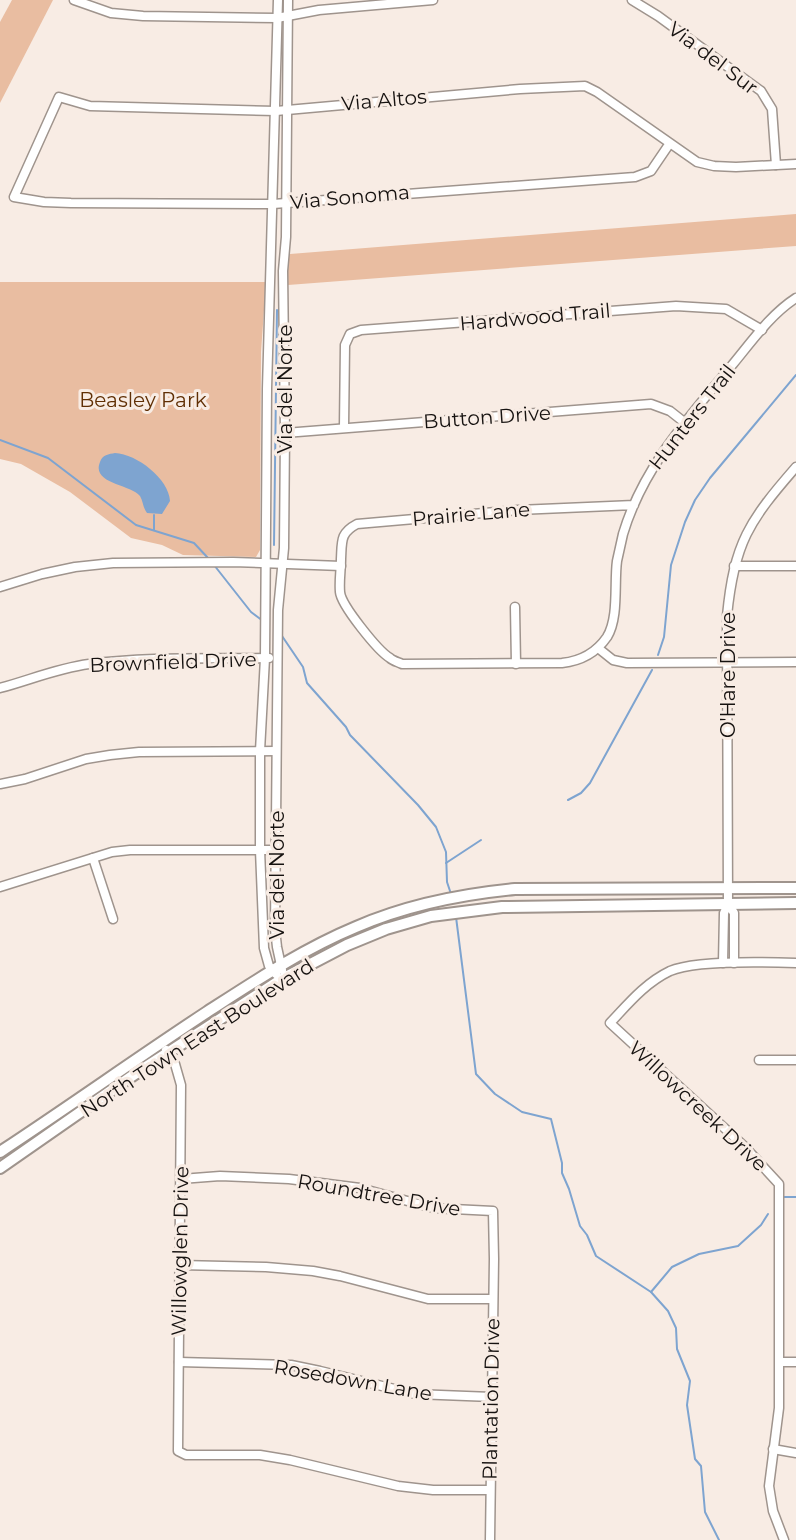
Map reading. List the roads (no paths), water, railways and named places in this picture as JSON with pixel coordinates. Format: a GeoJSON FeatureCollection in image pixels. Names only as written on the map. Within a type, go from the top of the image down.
{"type":"FeatureCollection","features":[{"type":"Feature","properties":{"kind":"main road","name":"North Town East Boulevard"},"geometry":{"type":"LineString","coordinates":[[0,1167],[282,979],[355,942],[430,910],[478,893],[514,890],[796,888]]}},
{"type":"Feature","properties":{"kind":"main road","name":"North Town East Boulevard"},"geometry":{"type":"LineString","coordinates":[[0,1152],[161,1042],[272,970],[357,926],[380,918],[430,910],[534,905],[796,903]]}},
{"type":"Feature","properties":{"kind":"main road"},"geometry":{"type":"LineString","coordinates":[[380,918],[386,929]]}},
{"type":"Feature","properties":{"kind":"main road"},"geometry":{"type":"LineString","coordinates":[[48,1120],[56,1130]]}},
{"type":"Feature","properties":{"kind":"street"},"geometry":{"type":"LineString","coordinates":[[74,0],[111,14],[277,18],[319,10],[433,0]]}},
{"type":"Feature","properties":{"kind":"street","name":"Via del Norte"},"geometry":{"type":"LineString","coordinates":[[272,970],[264,948],[260,850],[260,751],[266,640],[267,388],[278,0]]}},
{"type":"Feature","properties":{"kind":"street","name":"Via del Norte"},"geometry":{"type":"LineString","coordinates":[[282,979],[282,964],[275,929],[276,751],[278,610],[282,564],[285,433],[283,271],[288,109],[288,0]]}},
{"type":"Feature","properties":{"kind":"street","name":"Via del Sur"},"geometry":{"type":"LineString","coordinates":[[632,0],[658,16],[761,91],[772,109],[776,165]]}},
{"type":"Feature","properties":{"kind":"street","name":"Via Altos"},"geometry":{"type":"LineString","coordinates":[[14,197],[59,97],[90,106],[276,111],[520,89],[585,86],[697,162],[714,166],[796,164]]}},
{"type":"Feature","properties":{"kind":"street","name":"Via Sonoma"},"geometry":{"type":"LineString","coordinates":[[14,197],[44,202],[71,203],[273,204],[636,177],[651,171],[670,143]]}},
{"type":"Feature","properties":{"kind":"street"},"geometry":{"type":"LineString","coordinates":[[762,330],[796,298]]}},
{"type":"Feature","properties":{"kind":"street","name":"Hardwood Trail"},"geometry":{"type":"LineString","coordinates":[[344,427],[345,345],[351,334],[361,330],[676,306],[726,309],[762,330]]}},
{"type":"Feature","properties":{"kind":"street","name":"Hunters Trail"},"geometry":{"type":"LineString","coordinates":[[598,648],[612,625],[617,560],[623,534],[634,505],[657,459],[762,330]]}},
{"type":"Feature","properties":{"kind":"street","name":"Button Drive"},"geometry":{"type":"LineString","coordinates":[[285,433],[651,404],[670,411],[684,423]]}},
{"type":"Feature","properties":{"kind":"street","name":"O'Hare Drive"},"geometry":{"type":"LineString","coordinates":[[728,904],[727,616],[734,566],[741,544],[752,522],[796,467]]}},
{"type":"Feature","properties":{"kind":"street","name":"Prairie Lane"},"geometry":{"type":"LineString","coordinates":[[598,648],[576,662],[402,664],[389,658],[343,602],[340,593],[344,535],[348,528],[357,524],[518,510],[634,505]]}},
{"type":"Feature","properties":{"kind":"street"},"geometry":{"type":"LineString","coordinates":[[0,587],[42,574],[93,564],[233,562],[341,566]]}},
{"type":"Feature","properties":{"kind":"street"},"geometry":{"type":"LineString","coordinates":[[734,566],[796,566]]}},
{"type":"Feature","properties":{"kind":"street"},"geometry":{"type":"LineString","coordinates":[[515,608],[516,664]]}},
{"type":"Feature","properties":{"kind":"street"},"geometry":{"type":"LineString","coordinates":[[598,648],[613,660],[627,663],[796,662]]}},
{"type":"Feature","properties":{"kind":"street","name":"Brownfield Drive"},"geometry":{"type":"LineString","coordinates":[[0,688],[67,668],[89,664],[141,660],[278,658]]}},
{"type":"Feature","properties":{"kind":"street"},"geometry":{"type":"LineString","coordinates":[[0,784],[25,779],[86,759],[110,755],[139,752],[276,751]]}},
{"type":"Feature","properties":{"kind":"street"},"geometry":{"type":"LineString","coordinates":[[0,887],[93,858],[130,850],[276,850]]}},
{"type":"Feature","properties":{"kind":"street"},"geometry":{"type":"LineString","coordinates":[[93,858],[113,919]]}},
{"type":"Feature","properties":{"kind":"street"},"geometry":{"type":"LineString","coordinates":[[728,904],[734,913],[734,963]]}},
{"type":"Feature","properties":{"kind":"street"},"geometry":{"type":"LineString","coordinates":[[728,904],[724,913],[723,963],[796,963]]}},
{"type":"Feature","properties":{"kind":"street","name":"Willowcreek Drive"},"geometry":{"type":"LineString","coordinates":[[723,963],[671,970],[639,992],[610,1023],[744,1146],[778,1184],[779,1408],[769,1486],[773,1511],[784,1540]]}},
{"type":"Feature","properties":{"kind":"street"},"geometry":{"type":"LineString","coordinates":[[272,970],[282,979]]}},
{"type":"Feature","properties":{"kind":"street","name":"Willowglen Drive"},"geometry":{"type":"LineString","coordinates":[[161,1042],[169,1053],[181,1085],[178,1451],[186,1455],[260,1455],[398,1486],[433,1490],[490,1490]]}},
{"type":"Feature","properties":{"kind":"street"},"geometry":{"type":"LineString","coordinates":[[759,1060],[796,1060]]}},
{"type":"Feature","properties":{"kind":"street","name":"Roundtree Drive"},"geometry":{"type":"LineString","coordinates":[[181,1179],[220,1176],[289,1179],[360,1188],[433,1208],[493,1211],[494,1259]]}},
{"type":"Feature","properties":{"kind":"street","name":"Plantation Drive"},"geometry":{"type":"LineString","coordinates":[[490,1540],[494,1259]]}},
{"type":"Feature","properties":{"kind":"street"},"geometry":{"type":"LineString","coordinates":[[180,1265],[266,1267],[314,1271],[428,1299],[492,1299]]}},
{"type":"Feature","properties":{"kind":"street","name":"Rosedown Lane"},"geometry":{"type":"LineString","coordinates":[[179,1362],[291,1365],[415,1394],[492,1397]]}},
{"type":"Feature","properties":{"kind":"street"},"geometry":{"type":"LineString","coordinates":[[780,1362],[796,1362]]}},
{"type":"Feature","properties":{"kind":"street"},"geometry":{"type":"LineString","coordinates":[[773,1449],[796,1453]]}},
{"type":"Feature","properties":{"kind":"water"},"geometry":{"type":"Polygon","coordinates":[[[115,453],[133,458],[158,476],[164,484],[170,501],[162,514],[147,513],[140,496],[101,475],[99,469],[102,458],[115,453]]]}},
{"type":"Feature","properties":{"kind":"waterway"},"geometry":{"type":"LineString","coordinates":[[274,545],[277,310]]}},
{"type":"Feature","properties":{"kind":"waterway"},"geometry":{"type":"LineString","coordinates":[[658,655],[664,637],[671,565],[695,500],[710,478],[796,375]]}},
{"type":"Feature","properties":{"kind":"waterway"},"geometry":{"type":"LineString","coordinates":[[0,440],[48,458],[136,525],[194,543],[208,558]]}},
{"type":"Feature","properties":{"kind":"waterway"},"geometry":{"type":"LineString","coordinates":[[154,515],[154,530]]}},
{"type":"Feature","properties":{"kind":"waterway"},"geometry":{"type":"LineString","coordinates":[[214,565],[251,612],[263,621]]}},
{"type":"Feature","properties":{"kind":"waterway"},"geometry":{"type":"LineString","coordinates":[[280,633],[303,667],[307,683],[346,727],[350,735],[418,805],[436,827],[446,852],[447,882],[451,894]]}},
{"type":"Feature","properties":{"kind":"waterway"},"geometry":{"type":"LineString","coordinates":[[568,800],[581,793],[590,783],[652,670]]}},
{"type":"Feature","properties":{"kind":"waterway"},"geometry":{"type":"LineString","coordinates":[[446,863],[481,840]]}},
{"type":"Feature","properties":{"kind":"waterway"},"geometry":{"type":"LineString","coordinates":[[456,917],[476,1074],[495,1094],[522,1112],[551,1119],[562,1163],[562,1173],[580,1226],[587,1235],[596,1256],[651,1292],[668,1311],[676,1328],[677,1349],[690,1381],[687,1405],[695,1459],[701,1466],[705,1512],[719,1540]]}},
{"type":"Feature","properties":{"kind":"waterway"},"geometry":{"type":"LineString","coordinates":[[783,1197],[796,1197]]}},
{"type":"Feature","properties":{"kind":"waterway"},"geometry":{"type":"LineString","coordinates":[[651,1292],[672,1267],[699,1254],[738,1246],[761,1225],[768,1214]]}},
{"type":"Feature","properties":{"kind":"park label","name":"Beasley Park"},"geometry":{"type":"Point","coordinates":[143,400]}}]}
